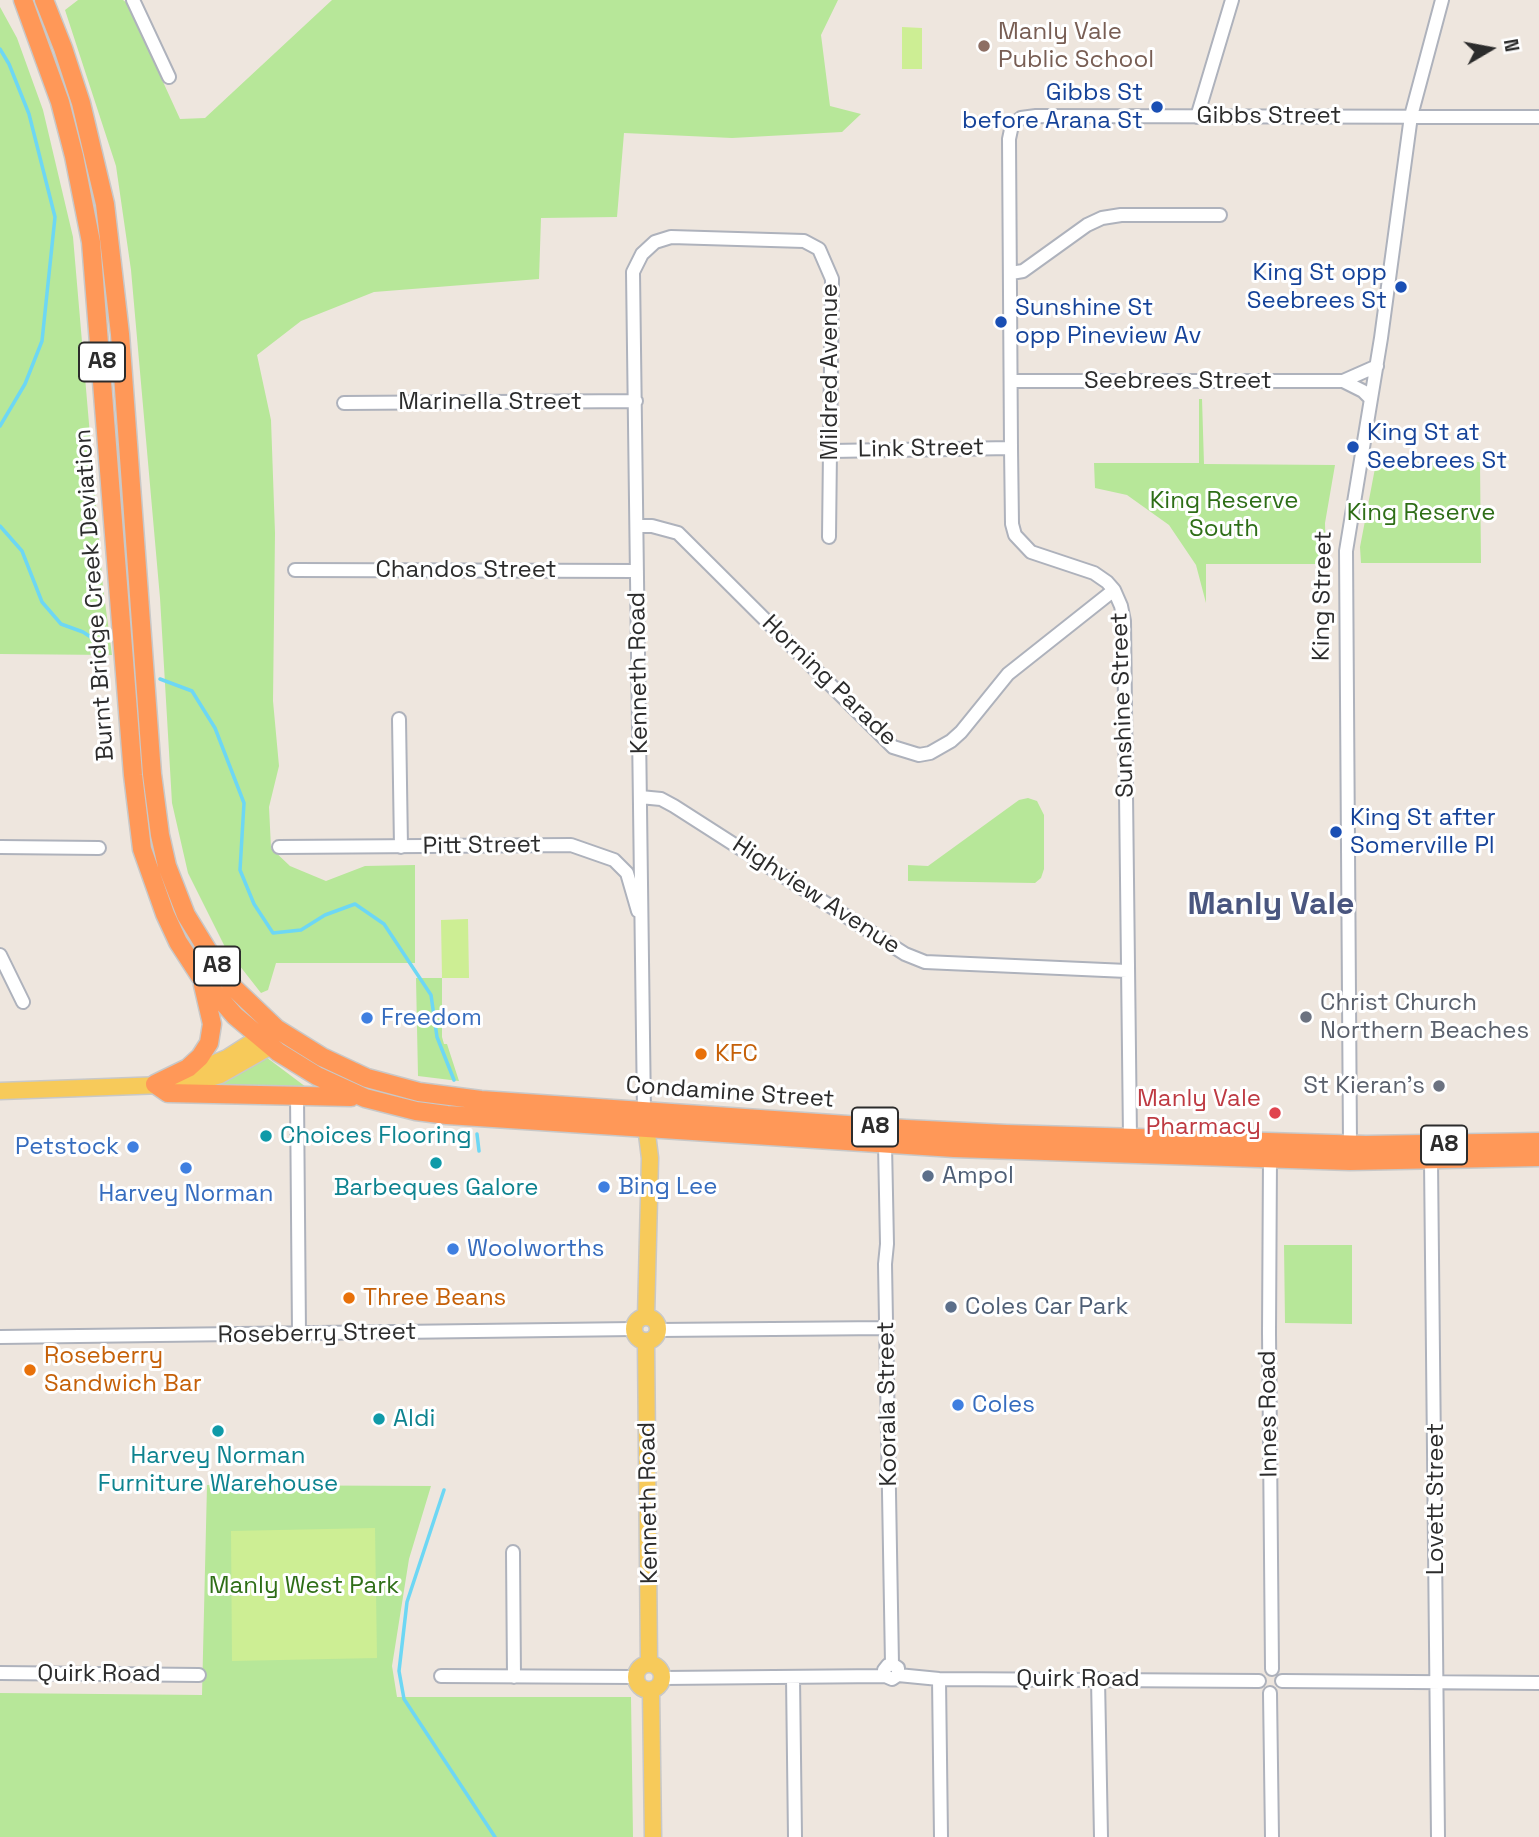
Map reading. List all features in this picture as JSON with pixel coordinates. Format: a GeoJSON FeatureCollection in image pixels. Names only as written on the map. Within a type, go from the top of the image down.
{"type":"FeatureCollection","features":[{"type":"Feature","properties":{"kind":"highway","name":"Burnt Bridge Creek Deviation"},"geometry":{"type":"LineString","coordinates":[[23,0],[60,102],[74,156],[90,242],[100,336],[133,775],[142,849],[178,942],[200,976],[235,1016],[269,1037],[317,1076],[365,1098]]}},
{"type":"Feature","properties":{"kind":"highway","name":"Burnt Bridge Creek Deviation"},"geometry":{"type":"LineString","coordinates":[[44,0],[81,103],[105,204],[120,334],[152,774],[160,835],[167,866],[186,915],[208,953],[269,1037]]}},
{"type":"Feature","properties":{"kind":"highway"},"geometry":{"type":"LineString","coordinates":[[200,976],[212,1024],[209,1043],[188,1068],[155,1084],[168,1093],[365,1098]]}},
{"type":"Feature","properties":{"kind":"highway","name":"Condamine Street"},"geometry":{"type":"LineString","coordinates":[[269,1037],[368,1078],[402,1089],[645,1120],[885,1144],[1270,1158],[1427,1145],[1539,1142]]}},
{"type":"Feature","properties":{"kind":"highway","name":"Condamine Street"},"geometry":{"type":"LineString","coordinates":[[365,1098],[416,1111],[489,1118],[645,1120],[1130,1138],[1431,1161],[1539,1157]]}},
{"type":"Feature","properties":{"kind":"main road"},"geometry":{"type":"LineString","coordinates":[[0,1091],[155,1084],[186,1076],[269,1037]]}},
{"type":"Feature","properties":{"kind":"main road","name":"Kenneth Road"},"geometry":{"type":"LineString","coordinates":[[645,1120],[650,1158],[646,1317]]}},
{"type":"Feature","properties":{"kind":"main road"},"geometry":{"type":"LineString","coordinates":[[646,1317],[655,1321],[652,1336],[637,1337],[634,1329],[636,1322],[646,1317]]}},
{"type":"Feature","properties":{"kind":"main road","name":"Kenneth Road"},"geometry":{"type":"LineString","coordinates":[[649,1664],[652,1336]]}},
{"type":"Feature","properties":{"kind":"main road"},"geometry":{"type":"LineString","coordinates":[[653,1837],[657,1684],[660,1670],[649,1664],[639,1669],[636,1677],[641,1688],[657,1684]]}},
{"type":"Feature","properties":{"kind":"street"},"geometry":{"type":"LineString","coordinates":[[133,0],[169,77]]}},
{"type":"Feature","properties":{"kind":"street"},"geometry":{"type":"LineString","coordinates":[[1198,117],[1232,0]]}},
{"type":"Feature","properties":{"kind":"street","name":"King Street"},"geometry":{"type":"LineString","coordinates":[[1350,1153],[1346,551],[1377,366],[1411,116],[1442,0]]}},
{"type":"Feature","properties":{"kind":"street","name":"Gibbs Street"},"geometry":{"type":"LineString","coordinates":[[1007,122],[1030,116],[1539,117]]}},
{"type":"Feature","properties":{"kind":"street","name":"Sunshine Street"},"geometry":{"type":"LineString","coordinates":[[1007,122],[1011,448],[1015,535],[1031,552],[1094,573],[1114,590],[1124,621],[1130,1138]]}},
{"type":"Feature","properties":{"kind":"street"},"geometry":{"type":"LineString","coordinates":[[1010,274],[1023,271],[1087,225],[1102,218],[1121,215],[1220,215]]}},
{"type":"Feature","properties":{"kind":"street","name":"Mildred Avenue"},"geometry":{"type":"LineString","coordinates":[[655,242],[671,237],[804,241],[819,249],[832,279],[830,537]]}},
{"type":"Feature","properties":{"kind":"street","name":"Kenneth Road"},"geometry":{"type":"LineString","coordinates":[[645,1120],[633,272],[642,254],[655,242]]}},
{"type":"Feature","properties":{"kind":"street","name":"Seebrees Street"},"geometry":{"type":"LineString","coordinates":[[1012,381],[1343,381],[1377,366]]}},
{"type":"Feature","properties":{"kind":"street"},"geometry":{"type":"LineString","coordinates":[[1343,381],[1363,391],[1371,399]]}},
{"type":"Feature","properties":{"kind":"street","name":"Marinella Street"},"geometry":{"type":"LineString","coordinates":[[344,403],[636,401]]}},
{"type":"Feature","properties":{"kind":"street","name":"Link Street"},"geometry":{"type":"LineString","coordinates":[[831,451],[1011,448]]}},
{"type":"Feature","properties":{"kind":"street","name":"Horning Parade"},"geometry":{"type":"LineString","coordinates":[[638,526],[652,526],[678,533],[893,747],[919,755],[930,753],[951,741],[1008,674],[1114,590]]}},
{"type":"Feature","properties":{"kind":"street","name":"Chandos Street"},"geometry":{"type":"LineString","coordinates":[[295,570],[637,571]]}},
{"type":"Feature","properties":{"kind":"street"},"geometry":{"type":"LineString","coordinates":[[398,719],[401,847]]}},
{"type":"Feature","properties":{"kind":"street","name":"Highview Avenue"},"geometry":{"type":"LineString","coordinates":[[640,797],[661,799],[674,806],[905,954],[925,962],[1127,971]]}},
{"type":"Feature","properties":{"kind":"street","name":"Pitt Street"},"geometry":{"type":"LineString","coordinates":[[279,847],[571,845],[614,860],[627,873],[642,921]]}},
{"type":"Feature","properties":{"kind":"street"},"geometry":{"type":"LineString","coordinates":[[0,847],[99,848]]}},
{"type":"Feature","properties":{"kind":"street"},"geometry":{"type":"LineString","coordinates":[[0,955],[23,1002]]}},
{"type":"Feature","properties":{"kind":"street"},"geometry":{"type":"LineString","coordinates":[[297,1095],[299,1334]]}},
{"type":"Feature","properties":{"kind":"street","name":"Koorala Street"},"geometry":{"type":"LineString","coordinates":[[885,1144],[891,1672]]}},
{"type":"Feature","properties":{"kind":"street","name":"Innes Road"},"geometry":{"type":"LineString","coordinates":[[1270,1158],[1272,1669]]}},
{"type":"Feature","properties":{"kind":"street","name":"Lovett Street"},"geometry":{"type":"LineString","coordinates":[[1431,1161],[1438,1837]]}},
{"type":"Feature","properties":{"kind":"street"},"geometry":{"type":"LineString","coordinates":[[652,1336],[887,1328]]}},
{"type":"Feature","properties":{"kind":"street","name":"Roseberry Street"},"geometry":{"type":"LineString","coordinates":[[0,1337],[634,1329]]}},
{"type":"Feature","properties":{"kind":"street"},"geometry":{"type":"LineString","coordinates":[[513,1552],[514,1677]]}},
{"type":"Feature","properties":{"kind":"street"},"geometry":{"type":"LineString","coordinates":[[1272,1669],[1279,1673],[1282,1681],[1280,1688],[1270,1693],[1262,1689],[1259,1681],[1264,1671],[1272,1669]]}},
{"type":"Feature","properties":{"kind":"street","name":"Quirk Road"},"geometry":{"type":"LineString","coordinates":[[657,1684],[891,1672],[939,1679],[1259,1681]]}},
{"type":"Feature","properties":{"kind":"street","name":"Quirk Road"},"geometry":{"type":"LineString","coordinates":[[0,1673],[199,1675]]}},
{"type":"Feature","properties":{"kind":"street"},"geometry":{"type":"LineString","coordinates":[[441,1676],[636,1677]]}},
{"type":"Feature","properties":{"kind":"street"},"geometry":{"type":"LineString","coordinates":[[793,1677],[795,1837]]}},
{"type":"Feature","properties":{"kind":"street"},"geometry":{"type":"LineString","coordinates":[[939,1679],[941,1837]]}},
{"type":"Feature","properties":{"kind":"street"},"geometry":{"type":"LineString","coordinates":[[1098,1679],[1101,1837]]}},
{"type":"Feature","properties":{"kind":"street"},"geometry":{"type":"LineString","coordinates":[[1282,1681],[1539,1683]]}},
{"type":"Feature","properties":{"kind":"street"},"geometry":{"type":"LineString","coordinates":[[1270,1693],[1272,1837]]}},
{"type":"Feature","properties":{"kind":"green space"},"geometry":{"type":"Polygon","coordinates":[[[78,0],[123,0],[127,3],[180,119],[205,118],[332,0],[838,0],[821,35],[830,106],[861,114],[842,132],[732,138],[624,133],[617,217],[541,218],[539,279],[374,292],[301,321],[257,355],[271,420],[275,533],[273,701],[279,766],[269,807],[271,848],[290,866],[326,881],[365,866],[415,865],[415,963],[276,963],[268,990],[261,993],[225,947],[188,873],[172,803],[160,598],[131,270],[116,166],[65,10],[78,0]]]}},
{"type":"Feature","properties":{"kind":"green space"},"geometry":{"type":"Polygon","coordinates":[[[0,7],[17,38],[43,110],[73,237],[103,587],[112,655],[0,654],[0,7]]]}},
{"type":"Feature","properties":{"kind":"green space"},"geometry":{"type":"Polygon","coordinates":[[[902,27],[922,28],[922,69],[902,69],[902,27]]]}},
{"type":"Feature","properties":{"kind":"green space","name":"King Reserve South"},"geometry":{"type":"Polygon","coordinates":[[[1199,399],[1202,399],[1204,464],[1335,465],[1325,523],[1326,564],[1206,564],[1206,603],[1196,565],[1169,525],[1127,495],[1095,488],[1094,463],[1199,463],[1199,399]]]}},
{"type":"Feature","properties":{"kind":"green space","name":"King Reserve"},"geometry":{"type":"Polygon","coordinates":[[[1480,462],[1481,563],[1361,563],[1360,547],[1376,463],[1480,462]]]}},
{"type":"Feature","properties":{"kind":"green space"},"geometry":{"type":"Polygon","coordinates":[[[1028,798],[1037,801],[1044,815],[1044,869],[1041,878],[1035,883],[908,881],[908,865],[928,866],[1019,800],[1028,798]]]}},
{"type":"Feature","properties":{"kind":"green space"},"geometry":{"type":"Polygon","coordinates":[[[468,919],[469,978],[442,978],[441,920],[468,919]]]}},
{"type":"Feature","properties":{"kind":"green space"},"geometry":{"type":"Polygon","coordinates":[[[416,978],[442,978],[442,1037],[444,1044],[447,1044],[459,1081],[418,1076],[416,978]]]}},
{"type":"Feature","properties":{"kind":"green space"},"geometry":{"type":"Polygon","coordinates":[[[266,1057],[306,1087],[210,1089],[210,1084],[266,1057]]]}},
{"type":"Feature","properties":{"kind":"green space"},"geometry":{"type":"Polygon","coordinates":[[[1284,1245],[1352,1245],[1352,1324],[1285,1323],[1284,1245]]]}},
{"type":"Feature","properties":{"kind":"green space","name":"Manly West Park"},"geometry":{"type":"Polygon","coordinates":[[[207,1485],[431,1486],[409,1559],[392,1666],[397,1697],[631,1697],[633,1837],[0,1837],[0,1693],[202,1695],[207,1485]]]}},
{"type":"Feature","properties":{"kind":"green space","name":"Manly West Park"},"geometry":{"type":"Polygon","coordinates":[[[375,1528],[377,1658],[232,1661],[231,1531],[375,1528]]]}},
{"type":"Feature","properties":{"kind":"waterway"},"geometry":{"type":"LineString","coordinates":[[0,49],[9,64],[29,114],[55,217],[42,341],[25,384],[0,426]]}},
{"type":"Feature","properties":{"kind":"waterway"},"geometry":{"type":"LineString","coordinates":[[0,526],[22,551],[42,602],[61,624],[83,632],[103,645]]}},
{"type":"Feature","properties":{"kind":"waterway"},"geometry":{"type":"LineString","coordinates":[[160,679],[192,691],[215,728],[244,803],[240,870],[254,904],[273,933],[301,930],[325,915],[355,904],[384,924],[431,995],[437,1037],[454,1080]]}},
{"type":"Feature","properties":{"kind":"waterway"},"geometry":{"type":"LineString","coordinates":[[477,1134],[479,1151]]}},
{"type":"Feature","properties":{"kind":"waterway"},"geometry":{"type":"LineString","coordinates":[[444,1490],[407,1602],[399,1671],[404,1699],[495,1837]]}},
{"type":"Feature","properties":{"kind":"place","name":"Manly Vale Public School"},"geometry":{"type":"Point","coordinates":[984,46]}},
{"type":"Feature","properties":{"kind":"place","name":"Gibbs St before Arana St"},"geometry":{"type":"Point","coordinates":[1157,107]}},
{"type":"Feature","properties":{"kind":"place","name":"King St opp Seebrees St"},"geometry":{"type":"Point","coordinates":[1401,287]}},
{"type":"Feature","properties":{"kind":"place","name":"Sunshine St opp Pineview Av"},"geometry":{"type":"Point","coordinates":[1001,322]}},
{"type":"Feature","properties":{"kind":"place","name":"King St at Seebrees St"},"geometry":{"type":"Point","coordinates":[1353,447]}},
{"type":"Feature","properties":{"kind":"place","name":"King St after Somerville Pl"},"geometry":{"type":"Point","coordinates":[1336,832]}},
{"type":"Feature","properties":{"kind":"place","name":"Christ Church Northern Beaches"},"geometry":{"type":"Point","coordinates":[1306,1017]}},
{"type":"Feature","properties":{"kind":"place","name":"Freedom"},"geometry":{"type":"Point","coordinates":[367,1018]}},
{"type":"Feature","properties":{"kind":"place","name":"KFC"},"geometry":{"type":"Point","coordinates":[701,1054]}},
{"type":"Feature","properties":{"kind":"place","name":"St Kieran's"},"geometry":{"type":"Point","coordinates":[1439,1086]}},
{"type":"Feature","properties":{"kind":"place","name":"Manly Vale Pharmacy"},"geometry":{"type":"Point","coordinates":[1275,1113]}},
{"type":"Feature","properties":{"kind":"place","name":"Choices Flooring"},"geometry":{"type":"Point","coordinates":[266,1136]}},
{"type":"Feature","properties":{"kind":"place","name":"Petstock"},"geometry":{"type":"Point","coordinates":[133,1147]}},
{"type":"Feature","properties":{"kind":"place","name":"Barbeques Galore"},"geometry":{"type":"Point","coordinates":[436,1163]}},
{"type":"Feature","properties":{"kind":"place","name":"Harvey Norman"},"geometry":{"type":"Point","coordinates":[186,1168]}},
{"type":"Feature","properties":{"kind":"place","name":"Ampol"},"geometry":{"type":"Point","coordinates":[928,1176]}},
{"type":"Feature","properties":{"kind":"place","name":"Bing Lee"},"geometry":{"type":"Point","coordinates":[604,1187]}},
{"type":"Feature","properties":{"kind":"place","name":"Woolworths"},"geometry":{"type":"Point","coordinates":[453,1249]}},
{"type":"Feature","properties":{"kind":"place","name":"Three Beans"},"geometry":{"type":"Point","coordinates":[349,1298]}},
{"type":"Feature","properties":{"kind":"place","name":"Coles Car Park"},"geometry":{"type":"Point","coordinates":[951,1307]}},
{"type":"Feature","properties":{"kind":"place","name":"Roseberry Sandwich Bar"},"geometry":{"type":"Point","coordinates":[30,1370]}},
{"type":"Feature","properties":{"kind":"place","name":"Coles"},"geometry":{"type":"Point","coordinates":[958,1405]}},
{"type":"Feature","properties":{"kind":"place","name":"Aldi"},"geometry":{"type":"Point","coordinates":[379,1419]}},
{"type":"Feature","properties":{"kind":"place","name":"Harvey Norman Furniture Warehouse"},"geometry":{"type":"Point","coordinates":[218,1431]}},
{"type":"Feature","properties":{"kind":"district","name":"Manly Vale"},"geometry":{"type":"Point","coordinates":[1271,905]}}]}
